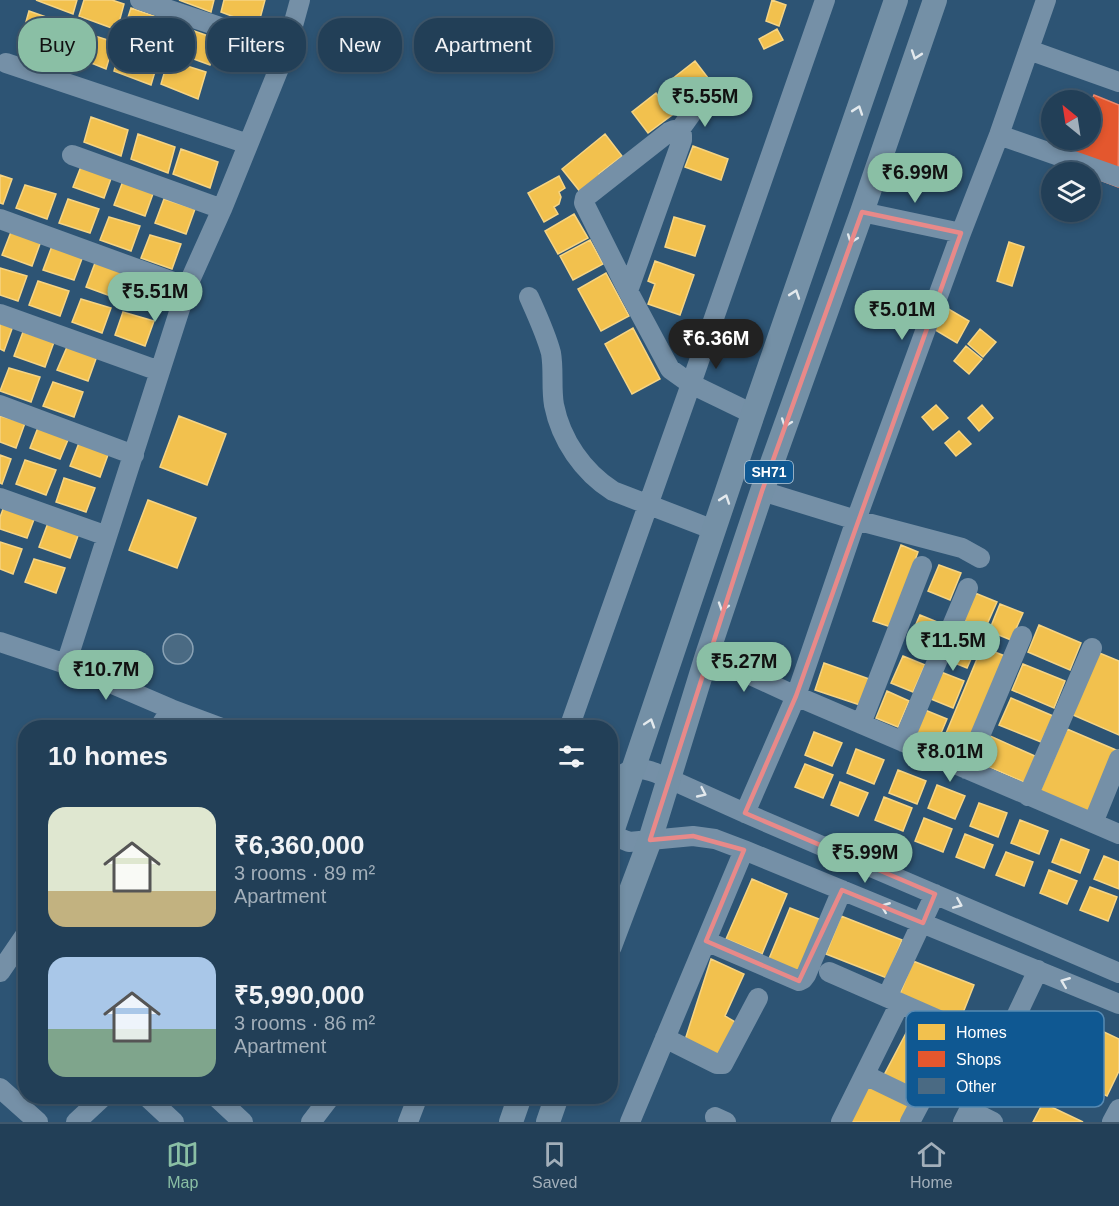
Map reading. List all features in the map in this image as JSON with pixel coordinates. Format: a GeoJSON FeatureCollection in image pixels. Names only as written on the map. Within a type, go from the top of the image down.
{"type":"FeatureCollection","features":[{"type":"Feature","properties":{"kind":"main road","name":"SH71"},"geometry":{"type":"LineString","coordinates":[[618,816],[753,414],[896,0]]}},
{"type":"Feature","properties":{"kind":"main road","name":"SH71"},"geometry":{"type":"LineString","coordinates":[[618,925],[650,840],[707,655],[762,491],[935,0]]}},
{"type":"Feature","properties":{"kind":"main road"},"geometry":{"type":"LineString","coordinates":[[511,1122],[517,1104]]}},
{"type":"Feature","properties":{"kind":"main road"},"geometry":{"type":"LineString","coordinates":[[548,1122],[554,1104]]}},
{"type":"Feature","properties":{"kind":"street"},"geometry":{"type":"LineString","coordinates":[[140,0],[207,23]]}},
{"type":"Feature","properties":{"kind":"street"},"geometry":{"type":"LineString","coordinates":[[295,18],[300,0]]}},
{"type":"Feature","properties":{"kind":"street"},"geometry":{"type":"LineString","coordinates":[[572,720],[692,384],[825,0]]}},
{"type":"Feature","properties":{"kind":"street"},"geometry":{"type":"LineString","coordinates":[[745,813],[796,696],[856,520],[960,233],[999,135],[1046,0]]}},
{"type":"Feature","properties":{"kind":"street"},"geometry":{"type":"LineString","coordinates":[[1029,50],[1119,82]]}},
{"type":"Feature","properties":{"kind":"street"},"geometry":{"type":"LineString","coordinates":[[6,63],[248,144]]}},
{"type":"Feature","properties":{"kind":"street"},"geometry":{"type":"LineString","coordinates":[[66,664],[187,287],[277,72]]}},
{"type":"Feature","properties":{"kind":"street"},"geometry":{"type":"LineString","coordinates":[[680,131],[699,103]]}},
{"type":"Feature","properties":{"kind":"street"},"geometry":{"type":"LineString","coordinates":[[628,291],[682,140],[680,131]]}},
{"type":"Feature","properties":{"kind":"street"},"geometry":{"type":"LineString","coordinates":[[680,131],[669,132],[585,198],[585,206],[667,365],[692,384],[753,414]]}},
{"type":"Feature","properties":{"kind":"street"},"geometry":{"type":"LineString","coordinates":[[999,135],[1119,177]]}},
{"type":"Feature","properties":{"kind":"street"},"geometry":{"type":"LineString","coordinates":[[72,155],[222,208]]}},
{"type":"Feature","properties":{"kind":"street"},"geometry":{"type":"LineString","coordinates":[[862,212],[960,233]]}},
{"type":"Feature","properties":{"kind":"street"},"geometry":{"type":"LineString","coordinates":[[0,219],[187,287]]}},
{"type":"Feature","properties":{"kind":"street"},"geometry":{"type":"LineString","coordinates":[[529,297],[551,354],[554,403],[566,440],[585,467],[613,491],[714,530]]}},
{"type":"Feature","properties":{"kind":"street"},"geometry":{"type":"LineString","coordinates":[[0,314],[159,371]]}},
{"type":"Feature","properties":{"kind":"street"},"geometry":{"type":"LineString","coordinates":[[0,405],[134,455]]}},
{"type":"Feature","properties":{"kind":"street"},"geometry":{"type":"LineString","coordinates":[[762,491],[856,520],[962,548],[980,558]]}},
{"type":"Feature","properties":{"kind":"street"},"geometry":{"type":"LineString","coordinates":[[0,498],[107,536]]}},
{"type":"Feature","properties":{"kind":"street"},"geometry":{"type":"LineString","coordinates":[[861,724],[922,567]]}},
{"type":"Feature","properties":{"kind":"street"},"geometry":{"type":"LineString","coordinates":[[903,742],[968,588]]}},
{"type":"Feature","properties":{"kind":"street"},"geometry":{"type":"LineString","coordinates":[[966,769],[1022,636]]}},
{"type":"Feature","properties":{"kind":"street"},"geometry":{"type":"LineString","coordinates":[[0,642],[66,664],[201,720]]}},
{"type":"Feature","properties":{"kind":"street"},"geometry":{"type":"LineString","coordinates":[[1028,796],[1092,648]]}},
{"type":"Feature","properties":{"kind":"street"},"geometry":{"type":"LineString","coordinates":[[707,655],[796,696],[1119,834]]}},
{"type":"Feature","properties":{"kind":"street"},"geometry":{"type":"LineString","coordinates":[[164,720],[171,709]]}},
{"type":"Feature","properties":{"kind":"street"},"geometry":{"type":"LineString","coordinates":[[1093,823],[1119,759]]}},
{"type":"Feature","properties":{"kind":"street"},"geometry":{"type":"LineString","coordinates":[[618,778],[635,768],[646,769],[1119,973]]}},
{"type":"Feature","properties":{"kind":"street"},"geometry":{"type":"LineString","coordinates":[[618,838],[629,842],[693,836],[715,839],[1119,1004]]}},
{"type":"Feature","properties":{"kind":"street"},"geometry":{"type":"LineString","coordinates":[[630,1122],[744,850]]}},
{"type":"Feature","properties":{"kind":"street"},"geometry":{"type":"LineString","coordinates":[[706,941],[799,981],[806,975],[842,890]]}},
{"type":"Feature","properties":{"kind":"street"},"geometry":{"type":"LineString","coordinates":[[841,1122],[865,1075],[935,894]]}},
{"type":"Feature","properties":{"kind":"street"},"geometry":{"type":"LineString","coordinates":[[0,972],[18,951]]}},
{"type":"Feature","properties":{"kind":"street"},"geometry":{"type":"LineString","coordinates":[[1019,1011],[1038,970]]}},
{"type":"Feature","properties":{"kind":"street"},"geometry":{"type":"LineString","coordinates":[[829,972],[918,1011]]}},
{"type":"Feature","properties":{"kind":"street"},"geometry":{"type":"LineString","coordinates":[[665,1038],[717,1064],[723,1064],[758,998]]}},
{"type":"Feature","properties":{"kind":"street"},"geometry":{"type":"LineString","coordinates":[[865,1075],[906,1095]]}},
{"type":"Feature","properties":{"kind":"street"},"geometry":{"type":"LineString","coordinates":[[0,1088],[38,1122]]}},
{"type":"Feature","properties":{"kind":"street"},"geometry":{"type":"LineString","coordinates":[[76,1122],[95,1104]]}},
{"type":"Feature","properties":{"kind":"street"},"geometry":{"type":"LineString","coordinates":[[155,1104],[174,1122]]}},
{"type":"Feature","properties":{"kind":"street"},"geometry":{"type":"LineString","coordinates":[[224,1104],[243,1122]]}},
{"type":"Feature","properties":{"kind":"street"},"geometry":{"type":"LineString","coordinates":[[311,1122],[325,1104]]}},
{"type":"Feature","properties":{"kind":"street"},"geometry":{"type":"LineString","coordinates":[[408,1122],[415,1104]]}},
{"type":"Feature","properties":{"kind":"street"},"geometry":{"type":"LineString","coordinates":[[910,1122],[918,1107]]}},
{"type":"Feature","properties":{"kind":"street"},"geometry":{"type":"LineString","coordinates":[[1112,1122],[1119,1109]]}},
{"type":"Feature","properties":{"kind":"street"},"geometry":{"type":"LineString","coordinates":[[966,1116],[993,1122]]}},
{"type":"Feature","properties":{"kind":"highlighted area"},"geometry":{"type":"Polygon","coordinates":[[[862,212],[961,233],[796,696],[745,813],[935,894],[923,923],[842,890],[799,981],[706,941],[744,850],[693,836],[650,840],[762,491],[862,212]]]}},
{"type":"Feature","properties":{"kind":"building: Homes"},"geometry":{"type":"Polygon","coordinates":[[[36,0],[77,0],[73,14],[36,0]]]}},
{"type":"Feature","properties":{"kind":"building: Homes"},"geometry":{"type":"Polygon","coordinates":[[[84,0],[112,0],[124,4],[120,18],[108,18],[108,27],[96,22],[96,18],[79,16],[84,0]]]}},
{"type":"Feature","properties":{"kind":"building: Homes"},"geometry":{"type":"Polygon","coordinates":[[[179,0],[214,0],[211,12],[179,0]]]}},
{"type":"Feature","properties":{"kind":"building: Homes"},"geometry":{"type":"Polygon","coordinates":[[[224,0],[265,0],[260,18],[237,18],[221,12],[224,0]]]}},
{"type":"Feature","properties":{"kind":"building: Homes"},"geometry":{"type":"Polygon","coordinates":[[[772,0],[786,5],[779,26],[766,21],[772,0]]]}},
{"type":"Feature","properties":{"kind":"building: Homes"},"geometry":{"type":"Polygon","coordinates":[[[131,8],[159,18],[128,18],[131,8]]]}},
{"type":"Feature","properties":{"kind":"building: Homes"},"geometry":{"type":"Polygon","coordinates":[[[29,11],[49,18],[27,18],[29,11]]]}},
{"type":"Feature","properties":{"kind":"building: Homes"},"geometry":{"type":"Polygon","coordinates":[[[777,29],[783,40],[764,49],[759,39],[777,29]]]}},
{"type":"Feature","properties":{"kind":"building: Homes"},"geometry":{"type":"Polygon","coordinates":[[[195,31],[207,35],[207,64],[195,59],[195,31]]]}},
{"type":"Feature","properties":{"kind":"building: Homes"},"geometry":{"type":"Polygon","coordinates":[[[96,36],[108,40],[106,69],[96,65],[96,36]]]}},
{"type":"Feature","properties":{"kind":"building: Homes"},"geometry":{"type":"Polygon","coordinates":[[[695,61],[712,83],[688,102],[671,80],[695,61]]]}},
{"type":"Feature","properties":{"kind":"building: Homes"},"geometry":{"type":"Polygon","coordinates":[[[195,69],[206,72],[198,99],[161,84],[164,72],[195,72],[195,69]]]}},
{"type":"Feature","properties":{"kind":"building: Homes"},"geometry":{"type":"Polygon","coordinates":[[[117,72],[155,72],[151,85],[117,72]]]}},
{"type":"Feature","properties":{"kind":"building: Homes"},"geometry":{"type":"Polygon","coordinates":[[[656,93],[672,115],[648,133],[632,112],[656,93]]]}},
{"type":"Feature","properties":{"kind":"building: Homes"},"geometry":{"type":"Polygon","coordinates":[[[91,117],[128,130],[121,156],[84,142],[91,117]]]}},
{"type":"Feature","properties":{"kind":"building: Homes"},"geometry":{"type":"Polygon","coordinates":[[[138,134],[175,147],[168,173],[131,159],[138,134]]]}},
{"type":"Feature","properties":{"kind":"building: Homes"},"geometry":{"type":"Polygon","coordinates":[[[605,134],[622,156],[599,174],[601,177],[581,193],[562,169],[605,134]]]}},
{"type":"Feature","properties":{"kind":"building: Homes"},"geometry":{"type":"Polygon","coordinates":[[[693,146],[728,159],[721,180],[685,167],[693,146]]]}},
{"type":"Feature","properties":{"kind":"building: Homes"},"geometry":{"type":"Polygon","coordinates":[[[181,149],[218,162],[210,188],[173,174],[181,149]]]}},
{"type":"Feature","properties":{"kind":"building: Homes"},"geometry":{"type":"Polygon","coordinates":[[[82,164],[113,173],[104,198],[73,187],[82,164]]]}},
{"type":"Feature","properties":{"kind":"building: Homes"},"geometry":{"type":"Polygon","coordinates":[[[0,175],[12,179],[3,204],[0,203],[0,175]]]}},
{"type":"Feature","properties":{"kind":"building: Homes"},"geometry":{"type":"Polygon","coordinates":[[[559,176],[565,188],[559,192],[561,197],[559,204],[554,207],[558,214],[544,222],[528,193],[559,176]]]}},
{"type":"Feature","properties":{"kind":"building: Homes"},"geometry":{"type":"Polygon","coordinates":[[[123,181],[154,191],[145,216],[114,205],[123,181]]]}},
{"type":"Feature","properties":{"kind":"building: Homes"},"geometry":{"type":"Polygon","coordinates":[[[25,185],[56,194],[47,219],[16,208],[25,185]]]}},
{"type":"Feature","properties":{"kind":"building: Homes"},"geometry":{"type":"Polygon","coordinates":[[[68,199],[99,209],[90,233],[59,223],[68,199]]]}},
{"type":"Feature","properties":{"kind":"building: Homes"},"geometry":{"type":"Polygon","coordinates":[[[164,199],[195,209],[186,234],[155,223],[164,199]]]}},
{"type":"Feature","properties":{"kind":"building: Homes"},"geometry":{"type":"Polygon","coordinates":[[[574,214],[588,238],[558,254],[545,231],[574,214]]]}},
{"type":"Feature","properties":{"kind":"building: Homes"},"geometry":{"type":"Polygon","coordinates":[[[109,217],[140,226],[131,251],[100,240],[109,217]]]}},
{"type":"Feature","properties":{"kind":"building: Homes"},"geometry":{"type":"Polygon","coordinates":[[[674,217],[705,226],[695,256],[665,247],[674,217]]]}},
{"type":"Feature","properties":{"kind":"building: Homes"},"geometry":{"type":"Polygon","coordinates":[[[11,232],[41,241],[32,266],[2,255],[11,232]]]}},
{"type":"Feature","properties":{"kind":"building: Homes"},"geometry":{"type":"Polygon","coordinates":[[[150,235],[181,244],[172,269],[141,258],[150,235]]]}},
{"type":"Feature","properties":{"kind":"building: Homes"},"geometry":{"type":"Polygon","coordinates":[[[590,240],[603,264],[573,280],[560,256],[590,240]]]}},
{"type":"Feature","properties":{"kind":"building: Homes"},"geometry":{"type":"Polygon","coordinates":[[[1009,242],[1024,247],[1012,286],[997,281],[1009,242]]]}},
{"type":"Feature","properties":{"kind":"building: Homes"},"geometry":{"type":"Polygon","coordinates":[[[52,246],[83,256],[74,280],[43,270],[52,246]]]}},
{"type":"Feature","properties":{"kind":"building: Homes"},"geometry":{"type":"Polygon","coordinates":[[[655,261],[694,275],[680,315],[648,304],[655,284],[648,281],[655,261]]]}},
{"type":"Feature","properties":{"kind":"building: Homes"},"geometry":{"type":"Polygon","coordinates":[[[95,263],[125,273],[116,298],[86,287],[95,263]]]}},
{"type":"Feature","properties":{"kind":"building: Homes"},"geometry":{"type":"Polygon","coordinates":[[[0,268],[27,276],[18,301],[0,295],[0,268]]]}},
{"type":"Feature","properties":{"kind":"building: Homes"},"geometry":{"type":"Polygon","coordinates":[[[606,273],[629,316],[601,331],[578,289],[606,273]]]}},
{"type":"Feature","properties":{"kind":"building: Homes"},"geometry":{"type":"Polygon","coordinates":[[[137,276],[168,286],[159,310],[129,300],[137,276]]]}},
{"type":"Feature","properties":{"kind":"building: Homes"},"geometry":{"type":"Polygon","coordinates":[[[38,281],[69,291],[60,316],[29,305],[38,281]]]}},
{"type":"Feature","properties":{"kind":"building: Homes"},"geometry":{"type":"Polygon","coordinates":[[[81,299],[111,308],[102,333],[72,322],[81,299]]]}},
{"type":"Feature","properties":{"kind":"building: Homes"},"geometry":{"type":"Polygon","coordinates":[[[945,307],[969,321],[957,343],[932,328],[945,307]]]}},
{"type":"Feature","properties":{"kind":"building: Homes"},"geometry":{"type":"Polygon","coordinates":[[[123,312],[154,321],[145,346],[115,335],[123,312]]]}},
{"type":"Feature","properties":{"kind":"building: Homes"},"geometry":{"type":"Polygon","coordinates":[[[0,322],[13,326],[4,351],[0,349],[0,322]]]}},
{"type":"Feature","properties":{"kind":"building: Homes"},"geometry":{"type":"Polygon","coordinates":[[[633,328],[660,379],[632,394],[605,344],[633,328]]]}},
{"type":"Feature","properties":{"kind":"building: Homes"},"geometry":{"type":"Polygon","coordinates":[[[980,329],[996,342],[983,357],[968,344],[980,329]]]}},
{"type":"Feature","properties":{"kind":"building: Homes"},"geometry":{"type":"Polygon","coordinates":[[[23,332],[54,342],[45,367],[14,356],[23,332]]]}},
{"type":"Feature","properties":{"kind":"building: Homes"},"geometry":{"type":"Polygon","coordinates":[[[966,346],[982,359],[969,374],[954,361],[966,346]]]}},
{"type":"Feature","properties":{"kind":"building: Homes"},"geometry":{"type":"Polygon","coordinates":[[[67,347],[97,356],[88,381],[57,370],[67,347]]]}},
{"type":"Feature","properties":{"kind":"building: Homes"},"geometry":{"type":"Polygon","coordinates":[[[9,368],[40,377],[31,402],[0,391],[9,368]]]}},
{"type":"Feature","properties":{"kind":"building: Homes"},"geometry":{"type":"Polygon","coordinates":[[[53,382],[83,392],[74,417],[43,406],[53,382]]]}},
{"type":"Feature","properties":{"kind":"building: Homes"},"geometry":{"type":"Polygon","coordinates":[[[936,405],[948,418],[933,430],[922,417],[936,405]]]}},
{"type":"Feature","properties":{"kind":"building: Homes"},"geometry":{"type":"Polygon","coordinates":[[[982,405],[993,418],[979,431],[968,418],[982,405]]]}},
{"type":"Feature","properties":{"kind":"building: Homes"},"geometry":{"type":"Polygon","coordinates":[[[0,416],[25,423],[16,448],[0,442],[0,416]]]}},
{"type":"Feature","properties":{"kind":"building: Homes"},"geometry":{"type":"Polygon","coordinates":[[[179,416],[226,434],[207,485],[160,467],[179,416]]]}},
{"type":"Feature","properties":{"kind":"building: Homes"},"geometry":{"type":"Polygon","coordinates":[[[39,425],[70,435],[60,459],[30,448],[39,425]]]}},
{"type":"Feature","properties":{"kind":"building: Homes"},"geometry":{"type":"Polygon","coordinates":[[[959,431],[971,444],[956,456],[945,443],[959,431]]]}},
{"type":"Feature","properties":{"kind":"building: Homes"},"geometry":{"type":"Polygon","coordinates":[[[79,443],[109,452],[100,477],[70,466],[79,443]]]}},
{"type":"Feature","properties":{"kind":"building: Homes"},"geometry":{"type":"Polygon","coordinates":[[[0,455],[11,459],[2,484],[0,483],[0,455]]]}},
{"type":"Feature","properties":{"kind":"building: Homes"},"geometry":{"type":"Polygon","coordinates":[[[25,460],[56,470],[46,495],[16,484],[25,460]]]}},
{"type":"Feature","properties":{"kind":"building: Homes"},"geometry":{"type":"Polygon","coordinates":[[[64,478],[95,488],[86,512],[56,502],[64,478]]]}},
{"type":"Feature","properties":{"kind":"building: Homes"},"geometry":{"type":"Polygon","coordinates":[[[148,500],[196,518],[177,568],[129,550],[148,500]]]}},
{"type":"Feature","properties":{"kind":"building: Homes"},"geometry":{"type":"Polygon","coordinates":[[[5,504],[36,514],[27,538],[0,529],[0,517],[5,504]]]}},
{"type":"Feature","properties":{"kind":"building: Homes"},"geometry":{"type":"Polygon","coordinates":[[[48,523],[79,533],[70,558],[39,547],[48,523]]]}},
{"type":"Feature","properties":{"kind":"building: Homes"},"geometry":{"type":"Polygon","coordinates":[[[0,542],[22,549],[13,574],[0,569],[0,542]]]}},
{"type":"Feature","properties":{"kind":"building: Homes"},"geometry":{"type":"Polygon","coordinates":[[[901,545],[918,552],[891,627],[873,621],[901,545]]]}},
{"type":"Feature","properties":{"kind":"building: Homes"},"geometry":{"type":"Polygon","coordinates":[[[34,559],[65,568],[56,593],[25,582],[34,559]]]}},
{"type":"Feature","properties":{"kind":"building: Homes"},"geometry":{"type":"Polygon","coordinates":[[[939,565],[961,573],[950,600],[928,591],[939,565]]]}},
{"type":"Feature","properties":{"kind":"building: Homes"},"geometry":{"type":"Polygon","coordinates":[[[975,593],[997,602],[985,629],[963,620],[975,593]]]}},
{"type":"Feature","properties":{"kind":"building: Homes"},"geometry":{"type":"Polygon","coordinates":[[[1000,604],[1023,613],[1011,640],[989,631],[1000,604]]]}},
{"type":"Feature","properties":{"kind":"building: Homes"},"geometry":{"type":"Polygon","coordinates":[[[920,615],[942,624],[930,651],[908,642],[920,615]]]}},
{"type":"Feature","properties":{"kind":"building: Homes"},"geometry":{"type":"Polygon","coordinates":[[[1039,625],[1081,643],[1070,670],[1028,652],[1039,625]]]}},
{"type":"Feature","properties":{"kind":"building: Homes"},"geometry":{"type":"Polygon","coordinates":[[[957,632],[979,641],[967,668],[945,659],[957,632]]]}},
{"type":"Feature","properties":{"kind":"building: Homes"},"geometry":{"type":"Polygon","coordinates":[[[982,647],[1005,656],[962,760],[939,750],[982,647]]]}},
{"type":"Feature","properties":{"kind":"building: Homes"},"geometry":{"type":"Polygon","coordinates":[[[1097,652],[1119,661],[1119,735],[1071,714],[1097,652]]]}},
{"type":"Feature","properties":{"kind":"building: Homes"},"geometry":{"type":"Polygon","coordinates":[[[903,656],[925,665],[913,692],[891,683],[903,656]]]}},
{"type":"Feature","properties":{"kind":"building: Homes"},"geometry":{"type":"Polygon","coordinates":[[[824,663],[872,680],[863,706],[815,690],[824,663]]]}},
{"type":"Feature","properties":{"kind":"building: Homes"},"geometry":{"type":"Polygon","coordinates":[[[1023,664],[1065,681],[1054,708],[1012,690],[1023,664]]]}},
{"type":"Feature","properties":{"kind":"building: Homes"},"geometry":{"type":"Polygon","coordinates":[[[941,672],[964,681],[953,708],[931,699],[941,672]]]}},
{"type":"Feature","properties":{"kind":"building: Homes"},"geometry":{"type":"Polygon","coordinates":[[[887,691],[909,701],[898,727],[876,718],[887,691]]]}},
{"type":"Feature","properties":{"kind":"building: Homes"},"geometry":{"type":"Polygon","coordinates":[[[1011,698],[1053,716],[1041,742],[999,725],[1011,698]]]}},
{"type":"Feature","properties":{"kind":"building: Homes"},"geometry":{"type":"Polygon","coordinates":[[[925,710],[947,719],[936,745],[913,737],[925,710]]]}},
{"type":"Feature","properties":{"kind":"building: Homes"},"geometry":{"type":"Polygon","coordinates":[[[1067,729],[1116,750],[1089,812],[1040,791],[1067,729]]]}},
{"type":"Feature","properties":{"kind":"building: Homes"},"geometry":{"type":"Polygon","coordinates":[[[814,732],[842,743],[832,766],[805,755],[814,732]]]}},
{"type":"Feature","properties":{"kind":"building: Homes"},"geometry":{"type":"Polygon","coordinates":[[[990,736],[1037,757],[1026,783],[978,762],[990,736]]]}},
{"type":"Feature","properties":{"kind":"building: Homes"},"geometry":{"type":"Polygon","coordinates":[[[856,749],[884,760],[874,784],[847,773],[856,749]]]}},
{"type":"Feature","properties":{"kind":"building: Homes"},"geometry":{"type":"Polygon","coordinates":[[[805,764],[833,775],[823,798],[795,787],[805,764]]]}},
{"type":"Feature","properties":{"kind":"building: Homes"},"geometry":{"type":"Polygon","coordinates":[[[898,770],[926,781],[917,804],[889,793],[898,770]]]}},
{"type":"Feature","properties":{"kind":"building: Homes"},"geometry":{"type":"Polygon","coordinates":[[[840,782],[868,793],[858,816],[831,805],[840,782]]]}},
{"type":"Feature","properties":{"kind":"building: Homes"},"geometry":{"type":"Polygon","coordinates":[[[937,785],[965,796],[955,819],[928,808],[937,785]]]}},
{"type":"Feature","properties":{"kind":"building: Homes"},"geometry":{"type":"Polygon","coordinates":[[[884,797],[912,808],[903,831],[875,820],[884,797]]]}},
{"type":"Feature","properties":{"kind":"building: Homes"},"geometry":{"type":"Polygon","coordinates":[[[979,803],[1007,813],[998,837],[970,826],[979,803]]]}},
{"type":"Feature","properties":{"kind":"building: Homes"},"geometry":{"type":"Polygon","coordinates":[[[924,818],[952,829],[943,852],[915,841],[924,818]]]}},
{"type":"Feature","properties":{"kind":"building: Homes"},"geometry":{"type":"Polygon","coordinates":[[[1020,820],[1048,831],[1039,854],[1011,843],[1020,820]]]}},
{"type":"Feature","properties":{"kind":"building: Homes"},"geometry":{"type":"Polygon","coordinates":[[[965,834],[993,845],[984,868],[956,857],[965,834]]]}},
{"type":"Feature","properties":{"kind":"building: Homes"},"geometry":{"type":"Polygon","coordinates":[[[1061,839],[1089,850],[1080,873],[1052,862],[1061,839]]]}},
{"type":"Feature","properties":{"kind":"building: Homes"},"geometry":{"type":"Polygon","coordinates":[[[1006,852],[1033,862],[1024,886],[996,875],[1006,852]]]}},
{"type":"Feature","properties":{"kind":"building: Homes"},"geometry":{"type":"Polygon","coordinates":[[[1104,856],[1119,862],[1119,889],[1094,879],[1104,856]]]}},
{"type":"Feature","properties":{"kind":"building: Homes"},"geometry":{"type":"Polygon","coordinates":[[[1049,870],[1077,881],[1067,904],[1040,893],[1049,870]]]}},
{"type":"Feature","properties":{"kind":"building: Homes"},"geometry":{"type":"Polygon","coordinates":[[[752,879],[787,894],[762,954],[726,939],[752,879]]]}},
{"type":"Feature","properties":{"kind":"building: Homes"},"geometry":{"type":"Polygon","coordinates":[[[1090,887],[1117,897],[1108,921],[1080,910],[1090,887]]]}},
{"type":"Feature","properties":{"kind":"building: Homes"},"geometry":{"type":"Polygon","coordinates":[[[790,908],[824,921],[802,975],[768,961],[790,908]]]}},
{"type":"Feature","properties":{"kind":"building: Homes"},"geometry":{"type":"Polygon","coordinates":[[[841,916],[902,940],[887,978],[826,954],[841,916]]]}},
{"type":"Feature","properties":{"kind":"building: Homes"},"geometry":{"type":"Polygon","coordinates":[[[711,959],[744,974],[725,1016],[737,1023],[719,1061],[684,1043],[711,959]]]}},
{"type":"Feature","properties":{"kind":"building: Homes"},"geometry":{"type":"Polygon","coordinates":[[[913,961],[974,985],[964,1011],[928,1011],[898,999],[913,961]]]}},
{"type":"Feature","properties":{"kind":"building: Homes"},"geometry":{"type":"Polygon","coordinates":[[[1104,1032],[1119,1039],[1119,1071],[1107,1096],[1104,1095],[1104,1032]]]}},
{"type":"Feature","properties":{"kind":"building: Homes"},"geometry":{"type":"Polygon","coordinates":[[[906,1033],[906,1089],[883,1077],[906,1033]]]}},
{"type":"Feature","properties":{"kind":"building: Homes"},"geometry":{"type":"Polygon","coordinates":[[[868,1085],[906,1104],[906,1107],[913,1108],[906,1122],[848,1122],[868,1085]]]}},
{"type":"Feature","properties":{"kind":"building: Homes"},"geometry":{"type":"Polygon","coordinates":[[[1041,1107],[1051,1107],[1083,1122],[1033,1122],[1041,1107]]]}},
{"type":"Feature","properties":{"kind":"building: Shops"},"geometry":{"type":"Polygon","coordinates":[[[1101,98],[1119,105],[1118,187],[1101,180],[1101,162],[1068,162],[1073,150],[1101,150],[1101,98]]]}},
{"type":"Feature","properties":{"kind":"building: Other"},"geometry":{"type":"Polygon","coordinates":[[[178,634],[189,638],[193,649],[189,660],[178,664],[167,660],[163,649],[167,638],[178,634]]]}}]}
